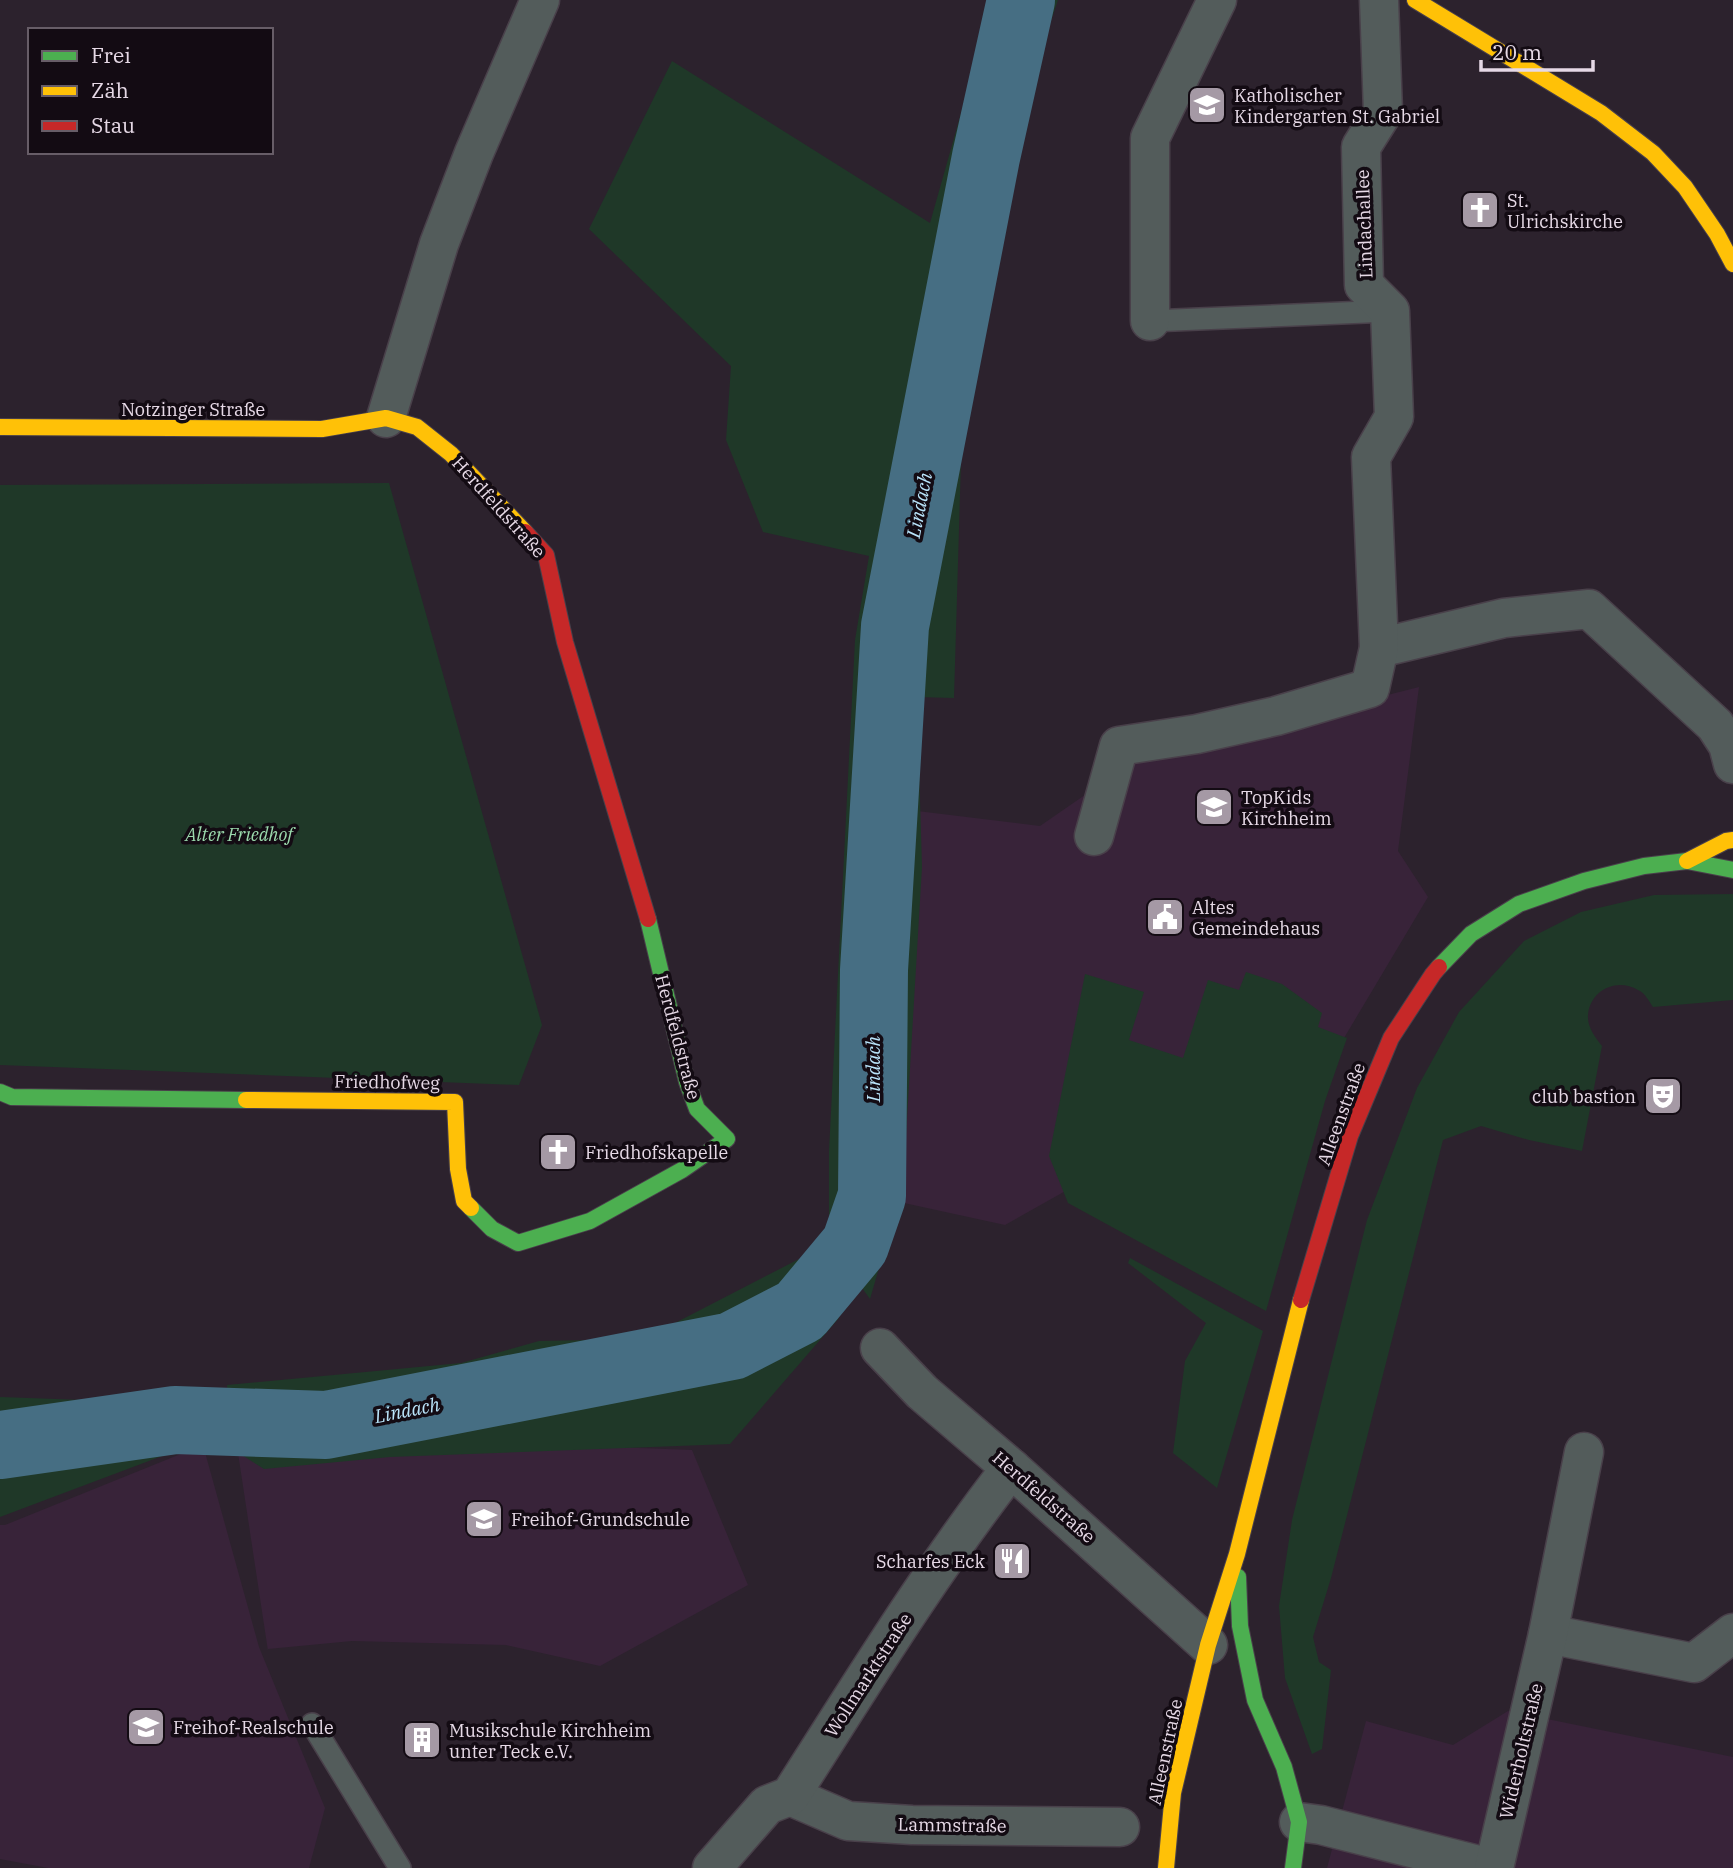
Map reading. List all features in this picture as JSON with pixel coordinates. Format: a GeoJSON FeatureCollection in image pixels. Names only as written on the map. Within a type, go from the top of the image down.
{"type":"FeatureCollection","features":[{"type":"Feature","properties":{"kind":"street"},"geometry":{"type":"LineString","coordinates":[[1150,321],[1150,138],[1217,0]]}},
{"type":"Feature","properties":{"kind":"street","name":"Lindachallee"},"geometry":{"type":"LineString","coordinates":[[1379,0],[1383,112],[1361,147],[1364,285],[1390,311]]}},
{"type":"Feature","properties":{"kind":"street"},"geometry":{"type":"LineString","coordinates":[[1415,0],[1601,113],[1653,153],[1725,233],[1733,264]]}},
{"type":"Feature","properties":{"kind":"street"},"geometry":{"type":"LineString","coordinates":[[386,418],[439,244],[535,1]]}},
{"type":"Feature","properties":{"kind":"street"},"geometry":{"type":"LineString","coordinates":[[1094,836],[1119,746],[1197,734],[1276,716],[1370,688],[1379,648],[1371,457],[1394,416],[1390,311]]}},
{"type":"Feature","properties":{"kind":"street","name":"Notzinger Straße"},"geometry":{"type":"LineString","coordinates":[[0,427],[322,429],[386,418]]}},
{"type":"Feature","properties":{"kind":"street","name":"Herdfeldstraße"},"geometry":{"type":"LineString","coordinates":[[386,418],[417,427],[451,454],[546,555],[565,642],[644,904],[687,1082],[697,1109],[727,1139]]}},
{"type":"Feature","properties":{"kind":"street"},"geometry":{"type":"LineString","coordinates":[[1379,648],[1504,618],[1589,609],[1715,725],[1728,744],[1733,764]]}},
{"type":"Feature","properties":{"kind":"street","name":"Alleenstraße"},"geometry":{"type":"LineString","coordinates":[[1687,861],[1733,840]]}},
{"type":"Feature","properties":{"kind":"street","name":"Alleenstraße"},"geometry":{"type":"LineString","coordinates":[[1166,1868],[1173,1793],[1215,1651],[1293,1328],[1350,1136],[1391,1038],[1433,974],[1471,934],[1519,904],[1584,881],[1644,866],[1687,861],[1733,870]]}},
{"type":"Feature","properties":{"kind":"street","name":"Friedhofweg"},"geometry":{"type":"LineString","coordinates":[[0,1091],[12,1097],[455,1102],[458,1169],[464,1201],[492,1228],[518,1243],[590,1221],[682,1170],[727,1139]]}},
{"type":"Feature","properties":{"kind":"street","name":"Herdfeldstraße"},"geometry":{"type":"LineString","coordinates":[[880,1349],[922,1392],[1215,1651]]}},
{"type":"Feature","properties":{"kind":"street","name":"Widerholtstraße"},"geometry":{"type":"LineString","coordinates":[[1492,1868],[1548,1634],[1584,1452]]}},
{"type":"Feature","properties":{"kind":"street","name":"Wollmarktstraße"},"geometry":{"type":"LineString","coordinates":[[712,1868],[767,1805],[790,1796],[882,1651],[1011,1468]]}},
{"type":"Feature","properties":{"kind":"street","name":"Alleenstraße"},"geometry":{"type":"LineString","coordinates":[[1237,1554],[1240,1626],[1255,1700],[1284,1767],[1298,1822],[1293,1868]]}},
{"type":"Feature","properties":{"kind":"street"},"geometry":{"type":"LineString","coordinates":[[1548,1634],[1694,1663],[1733,1633]]}},
{"type":"Feature","properties":{"kind":"street","name":"Alleenstraße"},"geometry":{"type":"LineString","coordinates":[[1235,1673],[1255,1700]]}},
{"type":"Feature","properties":{"kind":"street","name":"Lammstraße"},"geometry":{"type":"LineString","coordinates":[[790,1796],[848,1821],[912,1825],[1120,1827]]}},
{"type":"Feature","properties":{"kind":"street"},"geometry":{"type":"LineString","coordinates":[[1298,1822],[1321,1825],[1492,1868]]}},
{"type":"Feature","properties":{"kind":"lane"},"geometry":{"type":"LineString","coordinates":[[1150,321],[1390,311]]}},
{"type":"Feature","properties":{"kind":"lane"},"geometry":{"type":"LineString","coordinates":[[312,1724],[400,1868]]}},
{"type":"Feature","properties":{"kind":"shaded area"},"geometry":{"type":"Polygon","coordinates":[[[1419,687],[1398,851],[1428,897],[1319,1080],[1069,1189],[1005,1225],[872,1196],[909,810],[1040,826],[1137,759],[1419,687]]]}},
{"type":"Feature","properties":{"kind":"shaded area","name":"Freihof-Grundschule"},"geometry":{"type":"Polygon","coordinates":[[[431,1440],[692,1450],[748,1585],[600,1666],[506,1645],[352,1641],[268,1651],[238,1453],[431,1440]]]}},
{"type":"Feature","properties":{"kind":"shaded area","name":"Freihof-Realschule"},"geometry":{"type":"Polygon","coordinates":[[[203,1445],[259,1647],[325,1808],[309,1868],[48,1868],[0,1859],[0,1525],[203,1445]]]}},
{"type":"Feature","properties":{"kind":"shaded area"},"geometry":{"type":"Polygon","coordinates":[[[1508,1711],[1733,1757],[1733,1868],[1327,1868],[1366,1721],[1453,1745],[1508,1711]]]}},
{"type":"Feature","properties":{"kind":"green space"},"geometry":{"type":"Polygon","coordinates":[[[993,0],[1058,0],[1016,125],[965,325],[954,698],[917,697],[922,867],[903,1186],[870,1299],[829,1242],[829,1151],[855,640],[869,556],[763,532],[726,440],[731,366],[589,229],[672,61],[930,223],[993,0]]]}},
{"type":"Feature","properties":{"kind":"green space","name":"Alter Friedhof"},"geometry":{"type":"Polygon","coordinates":[[[389,483],[542,1025],[519,1085],[0,1065],[0,485],[389,483]]]}},
{"type":"Feature","properties":{"kind":"green space"},"geometry":{"type":"Polygon","coordinates":[[[1733,894],[1733,1000],[1653,1007],[1640,991],[1622,985],[1606,988],[1594,999],[1588,1019],[1592,1032],[1602,1046],[1582,1151],[1481,1126],[1443,1140],[1331,1578],[1313,1637],[1319,1662],[1331,1670],[1322,1749],[1312,1754],[1285,1678],[1279,1606],[1292,1520],[1367,1220],[1417,1088],[1459,1012],[1524,941],[1581,912],[1654,895],[1733,894]]]}},
{"type":"Feature","properties":{"kind":"green space"},"geometry":{"type":"Polygon","coordinates":[[[1246,972],[1282,984],[1322,1013],[1318,1027],[1347,1038],[1325,1101],[1266,1311],[1068,1203],[1049,1156],[1085,974],[1144,992],[1129,1040],[1183,1058],[1208,980],[1239,990],[1246,972]]]}},
{"type":"Feature","properties":{"kind":"green space"},"geometry":{"type":"Polygon","coordinates":[[[1130,1258],[1263,1331],[1217,1488],[1173,1453],[1185,1361],[1206,1323],[1128,1263],[1130,1258]]]}},
{"type":"Feature","properties":{"kind":"green space"},"geometry":{"type":"Polygon","coordinates":[[[799,1259],[839,1318],[730,1444],[390,1457],[264,1469],[231,1448],[227,1385],[461,1363],[539,1341],[644,1339],[799,1259]]]}},
{"type":"Feature","properties":{"kind":"green space"},"geometry":{"type":"Polygon","coordinates":[[[0,1397],[197,1404],[202,1441],[0,1517],[0,1397]]]}},
{"type":"Feature","properties":{"kind":"waterway","name":"Lindach"},"geometry":{"type":"LineString","coordinates":[[0,1445],[175,1420],[326,1425],[732,1346],[800,1311],[855,1245],[872,1196],[874,970],[895,626],[986,157],[1021,0]]}},
{"type":"Feature","properties":{"kind":"traffic: fast"},"geometry":{"type":"LineString","coordinates":[[1439,967],[1471,934],[1519,904],[1584,881],[1644,866],[1687,861],[1733,870]]}},
{"type":"Feature","properties":{"kind":"traffic: fast"},"geometry":{"type":"LineString","coordinates":[[471,1208],[492,1229],[518,1243],[590,1221],[682,1170],[727,1139],[697,1109],[687,1082],[648,919]]}},
{"type":"Feature","properties":{"kind":"traffic: fast"},"geometry":{"type":"LineString","coordinates":[[0,1092],[12,1097],[246,1100]]}},
{"type":"Feature","properties":{"kind":"traffic: fast"},"geometry":{"type":"LineString","coordinates":[[1238,1577],[1240,1626],[1255,1700],[1284,1767],[1299,1822],[1293,1868]]}},
{"type":"Feature","properties":{"kind":"traffic: slow"},"geometry":{"type":"LineString","coordinates":[[1415,0],[1601,113],[1653,153],[1685,187],[1717,234],[1733,264]]}},
{"type":"Feature","properties":{"kind":"traffic: slow"},"geometry":{"type":"LineString","coordinates":[[0,427],[322,429],[386,418],[417,427],[451,454],[525,532]]}},
{"type":"Feature","properties":{"kind":"traffic: slow"},"geometry":{"type":"LineString","coordinates":[[1687,861],[1733,840]]}},
{"type":"Feature","properties":{"kind":"traffic: slow"},"geometry":{"type":"LineString","coordinates":[[246,1100],[455,1102],[458,1169],[464,1201],[471,1208]]}},
{"type":"Feature","properties":{"kind":"traffic: slow"},"geometry":{"type":"LineString","coordinates":[[1166,1868],[1173,1793],[1208,1645],[1237,1554],[1301,1300]]}},
{"type":"Feature","properties":{"kind":"traffic: jam"},"geometry":{"type":"LineString","coordinates":[[525,532],[546,555],[565,642],[648,919]]}},
{"type":"Feature","properties":{"kind":"traffic: jam"},"geometry":{"type":"LineString","coordinates":[[1301,1300],[1350,1136],[1391,1038],[1439,967]]}},
{"type":"Feature","properties":{"kind":"place","name":"Katholischer Kindergarten St. Gabriel"},"geometry":{"type":"Point","coordinates":[1207,105]}},
{"type":"Feature","properties":{"kind":"place","name":"St. Ulrichskirche"},"geometry":{"type":"Point","coordinates":[1480,210]}},
{"type":"Feature","properties":{"kind":"place","name":"TopKids Kirchheim"},"geometry":{"type":"Point","coordinates":[1214,807]}},
{"type":"Feature","properties":{"kind":"place","name":"Altes Gemeindehaus"},"geometry":{"type":"Point","coordinates":[1165,917]}},
{"type":"Feature","properties":{"kind":"place","name":"club bastion"},"geometry":{"type":"Point","coordinates":[1663,1096]}},
{"type":"Feature","properties":{"kind":"place","name":"Friedhofskapelle"},"geometry":{"type":"Point","coordinates":[558,1152]}},
{"type":"Feature","properties":{"kind":"place","name":"Freihof-Grundschule"},"geometry":{"type":"Point","coordinates":[484,1519]}},
{"type":"Feature","properties":{"kind":"place","name":"Scharfes Eck"},"geometry":{"type":"Point","coordinates":[1012,1561]}},
{"type":"Feature","properties":{"kind":"place","name":"Freihof-Realschule"},"geometry":{"type":"Point","coordinates":[146,1727]}},
{"type":"Feature","properties":{"kind":"place","name":"Musikschule Kirchheim unter Teck e.V."},"geometry":{"type":"Point","coordinates":[422,1740]}}]}
